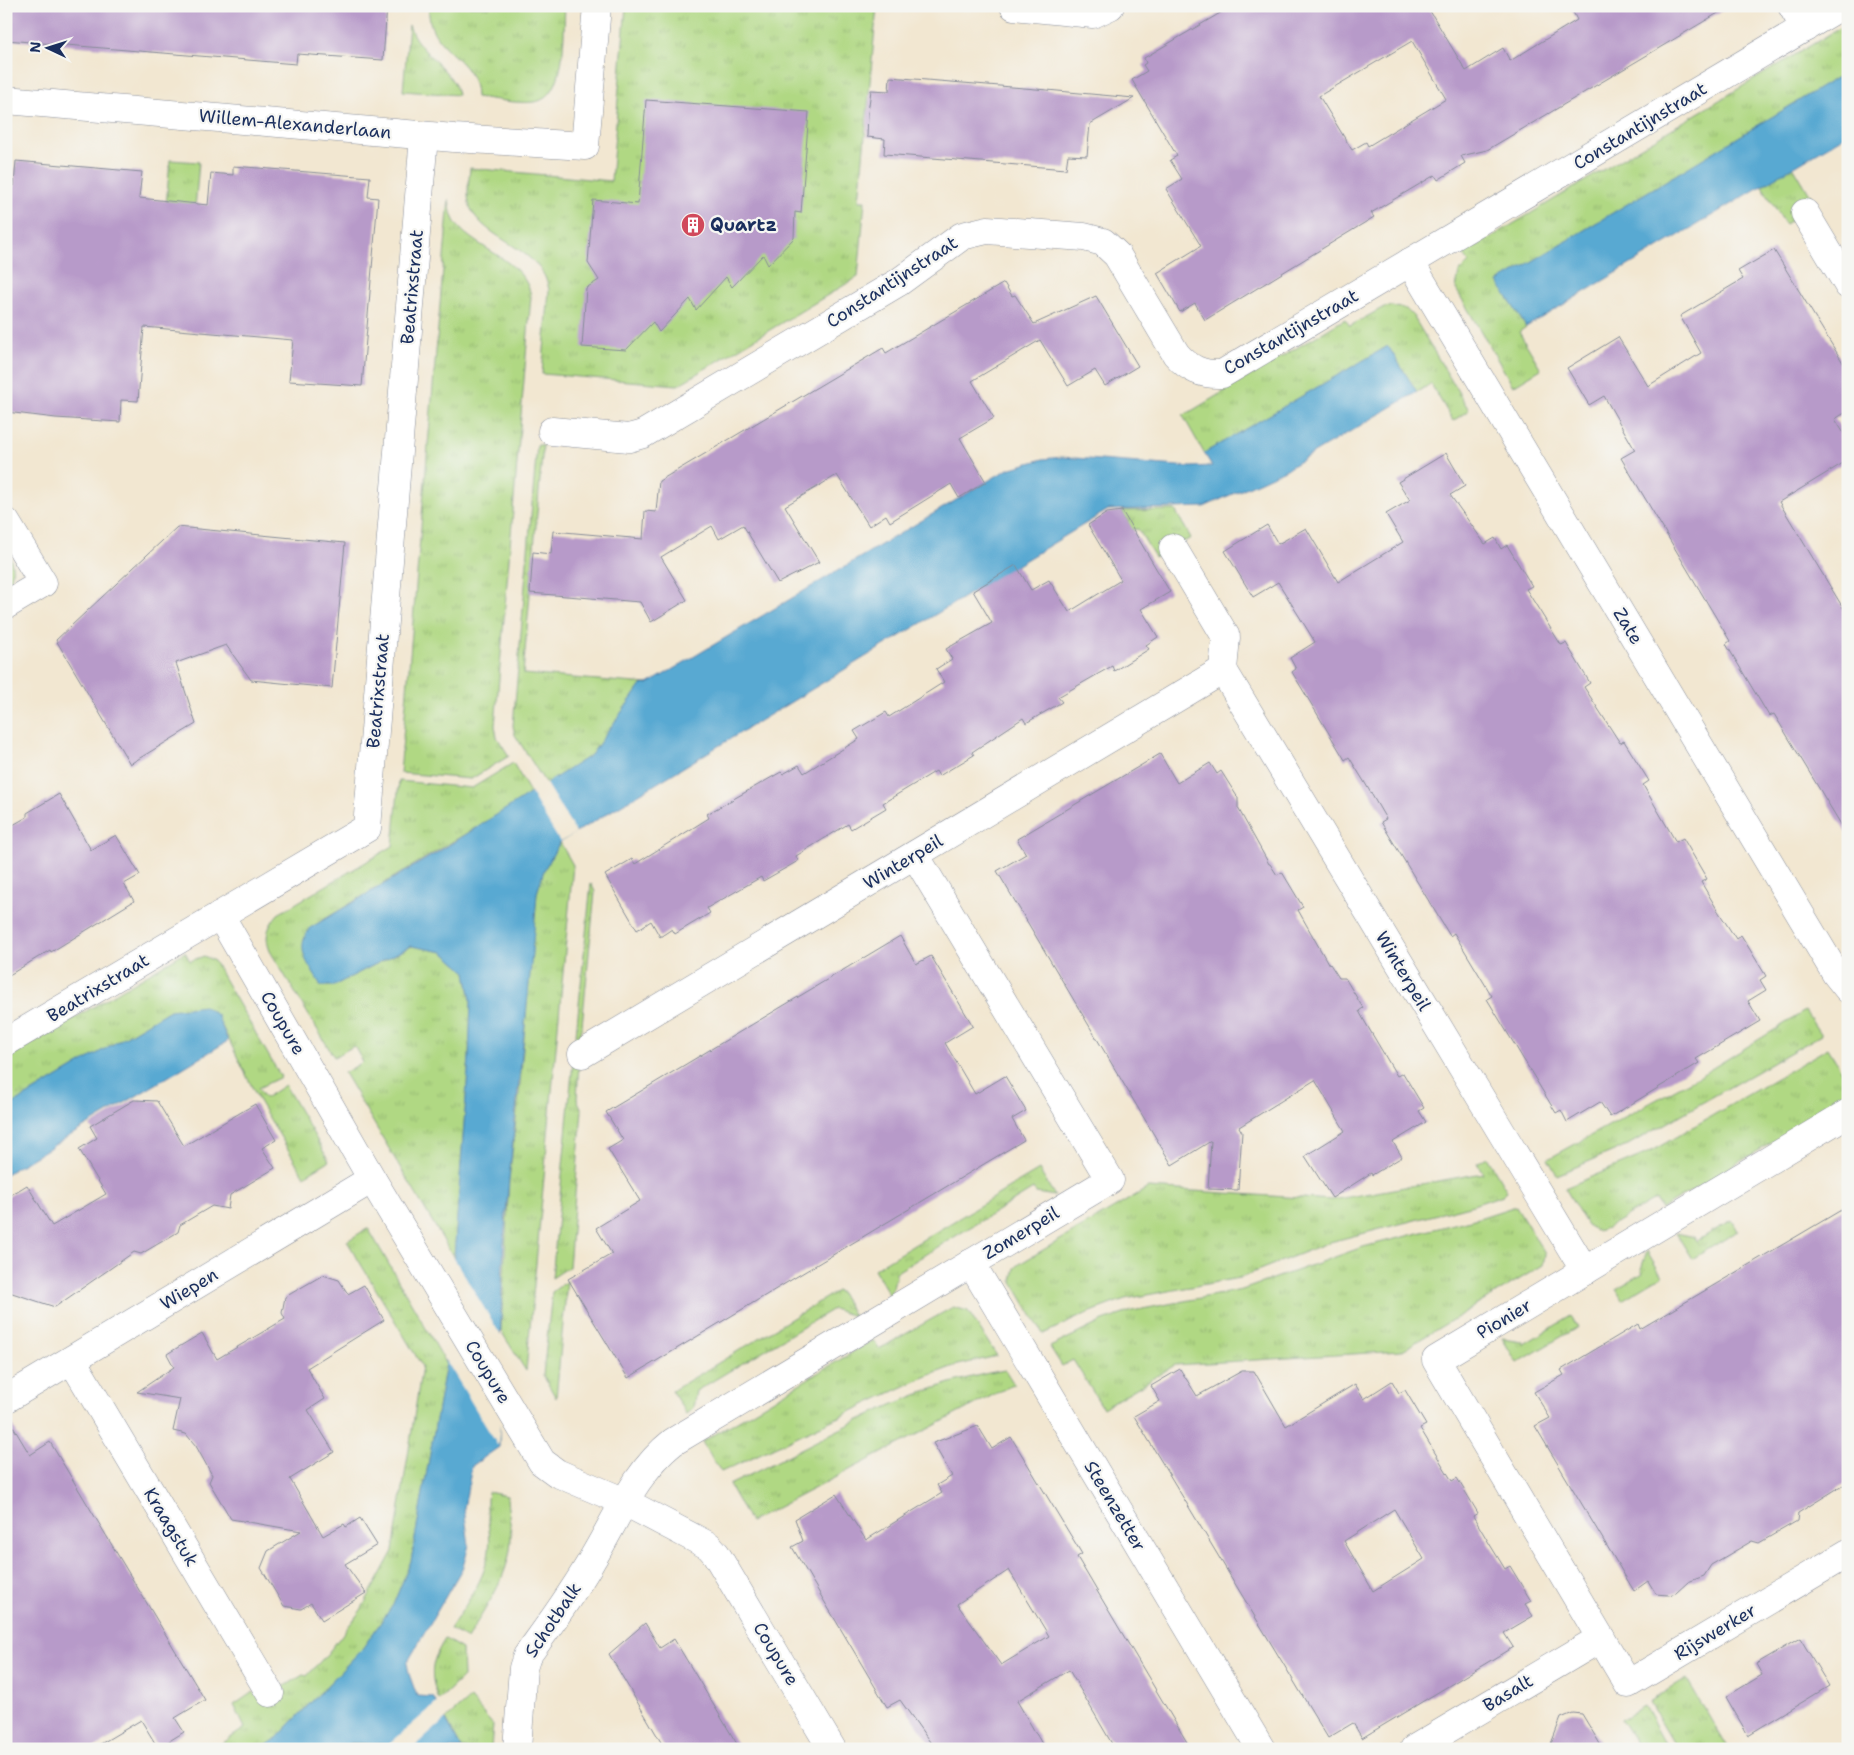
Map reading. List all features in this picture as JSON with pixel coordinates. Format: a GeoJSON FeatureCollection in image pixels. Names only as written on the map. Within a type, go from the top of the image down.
{"type":"FeatureCollection","features":[{"type":"Feature","properties":{"kind":"street","name":"Willem-Alexanderlaan"},"geometry":{"type":"LineString","coordinates":[[6,100],[424,136],[585,146],[597,6]]}},
{"type":"Feature","properties":{"kind":"street"},"geometry":{"type":"LineString","coordinates":[[1014,6],[1093,14],[1110,6]]}},
{"type":"Feature","properties":{"kind":"street","name":"Constantijnstraat"},"geometry":{"type":"LineString","coordinates":[[552,431],[629,438],[643,434],[899,282],[962,236],[987,230],[1084,237],[1103,242],[1116,255],[1184,364],[1208,375],[1222,374],[1410,262],[1798,17],[1842,6]]}},
{"type":"Feature","properties":{"kind":"street","name":"Beatrixstraat"},"geometry":{"type":"LineString","coordinates":[[6,1042],[366,828],[424,136]]}},
{"type":"Feature","properties":{"kind":"street"},"geometry":{"type":"LineString","coordinates":[[1805,214],[1848,285]]}},
{"type":"Feature","properties":{"kind":"street","name":"Zate"},"geometry":{"type":"LineString","coordinates":[[1410,262],[1836,974],[1848,989]]}},
{"type":"Feature","properties":{"kind":"street"},"geometry":{"type":"LineString","coordinates":[[6,522],[43,583],[6,605]]}},
{"type":"Feature","properties":{"kind":"street"},"geometry":{"type":"LineString","coordinates":[[1173,548],[1226,638],[1223,670]]}},
{"type":"Feature","properties":{"kind":"street","name":"Winterpeil"},"geometry":{"type":"LineString","coordinates":[[582,1054],[1223,670],[1586,1270]]}},
{"type":"Feature","properties":{"kind":"street","name":"Zomerpeil"},"geometry":{"type":"LineString","coordinates":[[625,1502],[648,1466],[673,1442],[1110,1180],[915,855]]}},
{"type":"Feature","properties":{"kind":"street","name":"Coupure"},"geometry":{"type":"LineString","coordinates":[[220,915],[372,1179],[502,1397],[547,1467],[696,1537],[716,1554],[832,1749]]}},
{"type":"Feature","properties":{"kind":"street","name":"Pionier"},"geometry":{"type":"LineString","coordinates":[[1601,1638],[1436,1360],[1848,1113]]}},
{"type":"Feature","properties":{"kind":"street","name":"Wiepen"},"geometry":{"type":"LineString","coordinates":[[6,1399],[372,1179]]}},
{"type":"Feature","properties":{"kind":"street","name":"Steenzetter"},"geometry":{"type":"LineString","coordinates":[[971,1263],[1261,1749]]}},
{"type":"Feature","properties":{"kind":"street","name":"Kraagstuk"},"geometry":{"type":"LineString","coordinates":[[72,1360],[270,1693]]}},
{"type":"Feature","properties":{"kind":"street","name":"Schotbalk"},"geometry":{"type":"LineString","coordinates":[[517,1749],[523,1668],[527,1656],[588,1566],[625,1502]]}},
{"type":"Feature","properties":{"kind":"street","name":"Rijswerker"},"geometry":{"type":"LineString","coordinates":[[1601,1638],[1628,1684],[1848,1553]]}},
{"type":"Feature","properties":{"kind":"street","name":"Basalt"},"geometry":{"type":"LineString","coordinates":[[1414,1749],[1601,1638]]}},
{"type":"Feature","properties":{"kind":"green space"},"geometry":{"type":"Polygon","coordinates":[[[429,6],[565,6],[561,62],[553,89],[545,98],[534,102],[512,102],[476,97],[474,83],[468,71],[435,34],[430,21],[429,6]]]}},
{"type":"Feature","properties":{"kind":"green space"},"geometry":{"type":"Polygon","coordinates":[[[626,6],[877,6],[859,201],[865,201],[858,277],[678,385],[542,374],[549,290],[544,276],[536,264],[525,254],[477,219],[470,207],[468,198],[470,168],[611,181],[626,6]]]}},
{"type":"Feature","properties":{"kind":"green space"},"geometry":{"type":"Polygon","coordinates":[[[1848,23],[1848,71],[1498,282],[1526,327],[1519,332],[1541,369],[1513,386],[1456,289],[1459,272],[1469,262],[1463,254],[1848,23]]]}},
{"type":"Feature","properties":{"kind":"green space"},"geometry":{"type":"Polygon","coordinates":[[[409,25],[419,44],[450,77],[458,95],[403,91],[409,25]]]}},
{"type":"Feature","properties":{"kind":"green space"},"geometry":{"type":"Polygon","coordinates":[[[170,160],[199,162],[185,325],[156,322],[170,160]]]}},
{"type":"Feature","properties":{"kind":"green space"},"geometry":{"type":"Polygon","coordinates":[[[1793,166],[1816,205],[1785,224],[1762,186],[1793,166]]]}},
{"type":"Feature","properties":{"kind":"green space"},"geometry":{"type":"Polygon","coordinates":[[[449,199],[452,216],[457,225],[476,242],[499,256],[520,273],[527,284],[531,296],[495,726],[497,737],[509,756],[471,779],[400,773],[449,199]]]}},
{"type":"Feature","properties":{"kind":"green space"},"geometry":{"type":"Polygon","coordinates":[[[1390,306],[1406,309],[1413,316],[1469,410],[1453,421],[1431,384],[1417,392],[1388,346],[1204,453],[1183,416],[1345,319],[1350,326],[1384,307],[1390,306]]]}},
{"type":"Feature","properties":{"kind":"green space"},"geometry":{"type":"Polygon","coordinates":[[[537,445],[543,445],[523,674],[648,684],[641,685],[591,755],[546,784],[515,735],[513,726],[537,445]]]}},
{"type":"Feature","properties":{"kind":"green space"},"geometry":{"type":"Polygon","coordinates":[[[1175,510],[1191,538],[1155,557],[1138,529],[1132,530],[1122,511],[1175,510]]]}},
{"type":"Feature","properties":{"kind":"green space"},"geometry":{"type":"Polygon","coordinates":[[[6,550],[11,560],[12,574],[6,588],[6,550]]]}},
{"type":"Feature","properties":{"kind":"green space"},"geometry":{"type":"Polygon","coordinates":[[[513,763],[531,794],[310,928],[305,936],[304,943],[306,958],[321,986],[333,986],[412,946],[443,952],[466,972],[471,1000],[469,1057],[454,1258],[344,1073],[363,1062],[354,1046],[334,1057],[270,951],[267,936],[269,927],[278,914],[393,846],[399,781],[472,788],[513,763]]]}},
{"type":"Feature","properties":{"kind":"green space"},"geometry":{"type":"Polygon","coordinates":[[[560,842],[573,865],[526,1371],[501,1331],[509,1180],[519,1095],[537,893],[544,870],[560,842]]]}},
{"type":"Feature","properties":{"kind":"green space"},"geometry":{"type":"Polygon","coordinates":[[[591,883],[595,892],[580,1046],[575,1045],[591,883]]]}},
{"type":"Feature","properties":{"kind":"green space"},"geometry":{"type":"Polygon","coordinates":[[[185,952],[190,961],[204,956],[214,961],[281,1077],[258,1088],[265,1098],[285,1085],[329,1161],[304,1176],[259,1101],[222,1026],[170,1010],[6,1108],[6,1059],[185,952]]]}},
{"type":"Feature","properties":{"kind":"green space"},"geometry":{"type":"Polygon","coordinates":[[[1805,1011],[1821,1035],[1628,1145],[1557,1175],[1548,1159],[1703,1074],[1805,1011]]]}},
{"type":"Feature","properties":{"kind":"green space"},"geometry":{"type":"Polygon","coordinates":[[[1828,1048],[1848,1081],[1848,1097],[1661,1209],[1656,1199],[1607,1228],[1597,1231],[1587,1225],[1565,1188],[1650,1152],[1828,1048]]]}},
{"type":"Feature","properties":{"kind":"green space"},"geometry":{"type":"Polygon","coordinates":[[[573,1062],[579,1062],[577,1099],[582,1110],[569,1267],[552,1278],[573,1062]]]}},
{"type":"Feature","properties":{"kind":"green space"},"geometry":{"type":"Polygon","coordinates":[[[1487,1157],[1507,1191],[1503,1195],[1473,1205],[1330,1242],[1239,1278],[1125,1299],[1090,1312],[1043,1334],[1012,1281],[1015,1268],[1021,1263],[1148,1188],[1332,1200],[1483,1173],[1477,1163],[1487,1157]]]}},
{"type":"Feature","properties":{"kind":"green space"},"geometry":{"type":"Polygon","coordinates":[[[1039,1170],[1055,1196],[1036,1193],[1033,1189],[895,1273],[896,1276],[890,1296],[874,1269],[1039,1170]]]}},
{"type":"Feature","properties":{"kind":"green space"},"geometry":{"type":"Polygon","coordinates":[[[1516,1206],[1545,1254],[1543,1265],[1401,1351],[1175,1365],[1103,1408],[1073,1360],[1062,1366],[1050,1347],[1103,1321],[1132,1311],[1242,1290],[1363,1247],[1482,1217],[1516,1206]]]}},
{"type":"Feature","properties":{"kind":"green space"},"geometry":{"type":"Polygon","coordinates":[[[1732,1220],[1738,1231],[1692,1259],[1676,1233],[1695,1237],[1697,1241],[1732,1220]]]}},
{"type":"Feature","properties":{"kind":"green space"},"geometry":{"type":"Polygon","coordinates":[[[368,1228],[446,1363],[411,1561],[393,1605],[362,1649],[276,1739],[261,1749],[214,1749],[245,1728],[234,1705],[253,1692],[262,1700],[303,1675],[307,1676],[328,1653],[361,1610],[393,1551],[422,1366],[347,1241],[368,1228]]]}},
{"type":"Feature","properties":{"kind":"green space"},"geometry":{"type":"Polygon","coordinates":[[[1647,1251],[1662,1276],[1622,1300],[1616,1289],[1643,1273],[1641,1269],[1647,1251]]]}},
{"type":"Feature","properties":{"kind":"green space"},"geometry":{"type":"Polygon","coordinates":[[[567,1281],[556,1398],[543,1375],[552,1292],[567,1281]]]}},
{"type":"Feature","properties":{"kind":"green space"},"geometry":{"type":"Polygon","coordinates":[[[837,1291],[841,1293],[854,1316],[833,1309],[696,1391],[693,1408],[686,1414],[672,1391],[837,1291]]]}},
{"type":"Feature","properties":{"kind":"green space"},"geometry":{"type":"Polygon","coordinates":[[[953,1307],[968,1311],[997,1356],[954,1366],[920,1379],[721,1472],[702,1442],[873,1340],[879,1349],[953,1307]]]}},
{"type":"Feature","properties":{"kind":"green space"},"geometry":{"type":"Polygon","coordinates":[[[1571,1316],[1578,1327],[1517,1363],[1502,1338],[1522,1341],[1524,1344],[1571,1316]]]}},
{"type":"Feature","properties":{"kind":"green space"},"geometry":{"type":"Polygon","coordinates":[[[1005,1370],[1014,1384],[750,1522],[729,1485],[898,1402],[969,1378],[1005,1370]]]}},
{"type":"Feature","properties":{"kind":"green space"},"geometry":{"type":"Polygon","coordinates":[[[488,1492],[507,1496],[511,1529],[510,1549],[503,1576],[490,1602],[467,1639],[450,1629],[479,1582],[487,1561],[490,1543],[487,1507],[488,1492]]]}},
{"type":"Feature","properties":{"kind":"green space"},"geometry":{"type":"Polygon","coordinates":[[[445,1639],[462,1649],[463,1677],[439,1700],[434,1683],[433,1669],[436,1655],[445,1639]]]}},
{"type":"Feature","properties":{"kind":"green space"},"geometry":{"type":"Polygon","coordinates":[[[1687,1679],[1728,1749],[1677,1749],[1649,1702],[1687,1679]]]}},
{"type":"Feature","properties":{"kind":"green space"},"geometry":{"type":"Polygon","coordinates":[[[470,1698],[493,1725],[491,1749],[462,1749],[446,1719],[470,1698]]]}},
{"type":"Feature","properties":{"kind":"green space"},"geometry":{"type":"Polygon","coordinates":[[[1644,1706],[1668,1749],[1639,1749],[1621,1719],[1644,1706]]]}},
{"type":"Feature","properties":{"kind":"green space"},"geometry":{"type":"Polygon","coordinates":[[[351,1743],[390,1744],[384,1749],[337,1749],[351,1743]]]}},
{"type":"Feature","properties":{"kind":"water"},"geometry":{"type":"Polygon","coordinates":[[[1848,71],[1848,134],[1526,327],[1498,282],[1848,71]]]}},
{"type":"Feature","properties":{"kind":"water"},"geometry":{"type":"Polygon","coordinates":[[[1388,346],[1417,392],[1285,470],[1204,507],[1108,510],[560,842],[544,870],[537,893],[506,1212],[501,1313],[499,1447],[472,1466],[464,1508],[469,1545],[463,1567],[407,1663],[417,1696],[433,1697],[462,1749],[395,1749],[390,1744],[351,1743],[337,1749],[261,1749],[276,1739],[362,1649],[393,1605],[411,1561],[446,1363],[469,1057],[471,1000],[466,972],[443,952],[411,946],[333,986],[321,986],[303,951],[305,936],[310,928],[438,852],[591,755],[641,685],[648,684],[1008,469],[1043,459],[1062,457],[1191,467],[1212,466],[1204,453],[1388,346]]]}},
{"type":"Feature","properties":{"kind":"water"},"geometry":{"type":"Polygon","coordinates":[[[204,1006],[217,1015],[228,1041],[6,1174],[6,1108],[170,1010],[204,1006]]]}},
{"type":"Feature","properties":{"kind":"pier"},"geometry":{"type":"Polygon","coordinates":[[[545,782],[576,833],[560,842],[530,792],[545,782]]]}},
{"type":"Feature","properties":{"kind":"pier"},"geometry":{"type":"Polygon","coordinates":[[[452,1255],[503,1339],[502,1400],[498,1446],[444,1357],[452,1255]]]}},
{"type":"Feature","properties":{"kind":"pier"},"geometry":{"type":"Polygon","coordinates":[[[439,1701],[448,1717],[412,1749],[392,1749],[387,1746],[439,1701]]]}},
{"type":"Feature","properties":{"kind":"building"},"geometry":{"type":"Polygon","coordinates":[[[6,6],[387,6],[383,60],[297,54],[296,64],[6,40],[6,6]]]}},
{"type":"Feature","properties":{"kind":"building"},"geometry":{"type":"Polygon","coordinates":[[[1232,6],[1427,6],[1466,71],[1503,48],[1510,61],[1577,20],[1570,6],[1730,6],[1487,150],[1461,156],[1465,163],[1438,180],[1435,175],[1371,213],[1374,217],[1205,320],[1195,303],[1180,312],[1157,273],[1201,246],[1166,189],[1182,179],[1170,160],[1177,156],[1132,80],[1147,71],[1143,65],[1146,63],[1144,58],[1232,6]],[[1412,41],[1319,96],[1352,150],[1366,142],[1368,146],[1446,99],[1412,41]]]}},
{"type":"Feature","properties":{"kind":"building"},"geometry":{"type":"Polygon","coordinates":[[[890,77],[1134,98],[1090,124],[1087,156],[1068,155],[1066,169],[884,154],[885,139],[867,137],[868,113],[871,90],[889,91],[890,77]]]}},
{"type":"Feature","properties":{"kind":"building","name":"Quartz"},"geometry":{"type":"Polygon","coordinates":[[[646,100],[809,112],[801,213],[795,212],[794,238],[768,265],[763,255],[732,287],[726,277],[696,310],[690,299],[659,332],[653,322],[626,350],[582,347],[586,288],[599,280],[588,263],[593,200],[638,204],[646,100]]]}},
{"type":"Feature","properties":{"kind":"building"},"geometry":{"type":"Polygon","coordinates":[[[16,161],[142,172],[139,198],[208,205],[211,173],[233,175],[233,166],[370,177],[368,197],[378,198],[362,386],[289,381],[293,340],[144,327],[138,401],[121,400],[120,422],[56,418],[6,412],[6,186],[14,186],[16,161]]]}},
{"type":"Feature","properties":{"kind":"building"},"geometry":{"type":"Polygon","coordinates":[[[1774,250],[1848,371],[1848,411],[1835,419],[1848,440],[1848,460],[1779,502],[1848,616],[1848,836],[1774,714],[1769,716],[1726,644],[1730,641],[1621,458],[1635,450],[1604,396],[1589,405],[1567,368],[1618,337],[1648,386],[1701,353],[1680,316],[1743,279],[1738,271],[1774,250]]]}},
{"type":"Feature","properties":{"kind":"building"},"geometry":{"type":"Polygon","coordinates":[[[1004,283],[1012,296],[1015,295],[1034,324],[1096,296],[1138,366],[1105,386],[1095,370],[1068,386],[1040,340],[972,381],[994,418],[960,438],[986,482],[959,498],[951,484],[890,522],[886,515],[869,526],[837,475],[785,506],[819,562],[778,583],[743,525],[719,539],[712,526],[661,557],[687,600],[651,622],[640,602],[530,593],[533,552],[551,554],[553,531],[643,539],[645,511],[656,512],[659,481],[883,348],[886,353],[1004,283]]]}},
{"type":"Feature","properties":{"kind":"building"},"geometry":{"type":"Polygon","coordinates":[[[1446,453],[1465,486],[1450,495],[1485,544],[1495,538],[1501,549],[1507,545],[1532,586],[1526,589],[1561,645],[1566,643],[1590,683],[1584,687],[1620,743],[1624,741],[1649,781],[1643,785],[1676,842],[1683,838],[1707,879],[1701,882],[1718,911],[1736,939],[1741,935],[1766,976],[1760,980],[1766,990],[1748,1001],[1760,1021],[1696,1059],[1699,1063],[1610,1117],[1600,1102],[1567,1122],[1561,1110],[1556,1113],[1487,999],[1492,996],[1454,933],[1450,936],[1381,822],[1386,819],[1365,783],[1349,757],[1345,760],[1292,672],[1296,669],[1290,658],[1315,642],[1278,582],[1253,597],[1225,551],[1267,525],[1278,544],[1306,528],[1338,582],[1403,542],[1386,514],[1410,500],[1398,482],[1446,453]]]}},
{"type":"Feature","properties":{"kind":"building"},"geometry":{"type":"Polygon","coordinates":[[[1122,511],[1170,592],[1141,609],[1158,637],[1146,645],[1149,649],[1114,671],[1112,666],[1058,697],[1062,702],[1026,723],[1023,718],[972,752],[974,755],[939,776],[936,771],[883,803],[886,808],[851,829],[848,824],[796,856],[798,861],[763,881],[761,877],[707,908],[710,913],[675,934],[672,929],[660,937],[651,921],[637,930],[605,875],[632,859],[635,864],[709,818],[707,814],[781,772],[783,774],[799,765],[804,773],[859,739],[854,731],[886,712],[889,717],[944,682],[936,669],[952,659],[946,649],[992,623],[973,591],[1016,565],[1031,590],[1049,580],[1069,612],[1121,580],[1088,525],[1107,513],[1122,511]]]}},
{"type":"Feature","properties":{"kind":"building"},"geometry":{"type":"Polygon","coordinates":[[[177,527],[345,543],[332,688],[251,680],[226,645],[176,663],[196,724],[130,764],[56,640],[177,527]]]}},
{"type":"Feature","properties":{"kind":"building"},"geometry":{"type":"Polygon","coordinates":[[[1160,754],[1177,783],[1210,763],[1217,774],[1221,771],[1238,798],[1238,808],[1269,864],[1277,875],[1282,872],[1303,907],[1298,910],[1329,965],[1339,978],[1345,978],[1363,1008],[1359,1011],[1397,1076],[1403,1073],[1424,1108],[1419,1111],[1426,1122],[1393,1142],[1402,1157],[1372,1175],[1371,1173],[1332,1198],[1305,1156],[1345,1131],[1315,1080],[1239,1127],[1242,1132],[1238,1190],[1208,1189],[1211,1141],[1172,1165],[997,871],[1026,854],[1017,839],[1160,754]]]}},
{"type":"Feature","properties":{"kind":"building"},"geometry":{"type":"Polygon","coordinates":[[[59,794],[91,850],[116,835],[140,875],[124,884],[134,901],[6,977],[6,829],[27,817],[27,813],[59,794]]]}},
{"type":"Feature","properties":{"kind":"building"},"geometry":{"type":"Polygon","coordinates":[[[900,936],[916,964],[931,956],[973,1026],[945,1043],[975,1094],[1005,1076],[1026,1111],[1012,1119],[1024,1140],[628,1378],[568,1279],[612,1254],[596,1228],[640,1201],[608,1149],[623,1140],[606,1112],[900,936]]]}},
{"type":"Feature","properties":{"kind":"building"},"geometry":{"type":"Polygon","coordinates":[[[134,1100],[157,1101],[184,1146],[255,1104],[276,1140],[262,1148],[275,1168],[230,1195],[228,1209],[212,1206],[180,1225],[178,1232],[141,1254],[134,1252],[55,1307],[6,1291],[6,1198],[27,1185],[52,1226],[106,1194],[79,1149],[97,1138],[90,1126],[134,1100]]]}},
{"type":"Feature","properties":{"kind":"building"},"geometry":{"type":"Polygon","coordinates":[[[1848,1206],[1848,1482],[1798,1513],[1797,1521],[1759,1543],[1752,1541],[1711,1565],[1704,1576],[1688,1582],[1676,1593],[1669,1595],[1656,1594],[1648,1581],[1634,1591],[1535,1426],[1550,1418],[1534,1392],[1564,1375],[1561,1370],[1638,1324],[1640,1329],[1848,1206]]]}},
{"type":"Feature","properties":{"kind":"building"},"geometry":{"type":"Polygon","coordinates":[[[323,1275],[339,1280],[348,1294],[364,1285],[384,1320],[307,1368],[325,1399],[308,1410],[334,1452],[290,1479],[323,1536],[344,1524],[346,1527],[360,1518],[377,1545],[345,1564],[366,1593],[322,1620],[311,1603],[301,1609],[284,1606],[261,1568],[268,1551],[301,1531],[231,1519],[209,1482],[212,1475],[196,1446],[186,1434],[173,1431],[180,1399],[137,1392],[174,1367],[167,1354],[202,1333],[217,1359],[285,1319],[282,1313],[285,1297],[323,1275]]]}},
{"type":"Feature","properties":{"kind":"building"},"geometry":{"type":"Polygon","coordinates":[[[1180,1369],[1197,1396],[1242,1371],[1254,1371],[1286,1426],[1355,1384],[1364,1399],[1392,1381],[1399,1393],[1405,1390],[1426,1425],[1420,1428],[1452,1481],[1457,1478],[1478,1513],[1473,1516],[1505,1569],[1510,1566],[1531,1601],[1525,1604],[1533,1616],[1504,1633],[1513,1647],[1362,1738],[1353,1723],[1328,1738],[1134,1416],[1160,1401],[1151,1386],[1180,1369]],[[1394,1509],[1344,1541],[1373,1591],[1424,1559],[1394,1509]]]}},
{"type":"Feature","properties":{"kind":"building"},"geometry":{"type":"Polygon","coordinates":[[[6,1415],[30,1455],[50,1442],[205,1700],[175,1718],[184,1732],[158,1748],[141,1720],[92,1749],[6,1749],[6,1415]]]}},
{"type":"Feature","properties":{"kind":"building"},"geometry":{"type":"Polygon","coordinates":[[[978,1426],[992,1449],[1011,1437],[1082,1554],[1077,1557],[1191,1749],[1115,1749],[1069,1670],[1017,1701],[1045,1749],[935,1749],[900,1700],[887,1707],[792,1547],[803,1541],[795,1519],[836,1494],[866,1540],[942,1493],[937,1485],[952,1476],[933,1443],[978,1426]],[[1009,1570],[957,1604],[1001,1665],[1049,1636],[1009,1570]]]}},
{"type":"Feature","properties":{"kind":"building"},"geometry":{"type":"Polygon","coordinates":[[[645,1623],[660,1648],[674,1639],[740,1749],[665,1749],[609,1654],[645,1623]]]}},
{"type":"Feature","properties":{"kind":"building"},"geometry":{"type":"Polygon","coordinates":[[[1800,1638],[1829,1686],[1748,1735],[1726,1697],[1762,1675],[1756,1664],[1800,1638]]]}},
{"type":"Feature","properties":{"kind":"building"},"geometry":{"type":"Polygon","coordinates":[[[1573,1713],[1582,1714],[1603,1749],[1549,1749],[1561,1718],[1573,1713]]]}},
{"type":"Feature","properties":{"kind":"place","name":"Quartz"},"geometry":{"type":"Point","coordinates":[693,225]}}]}
